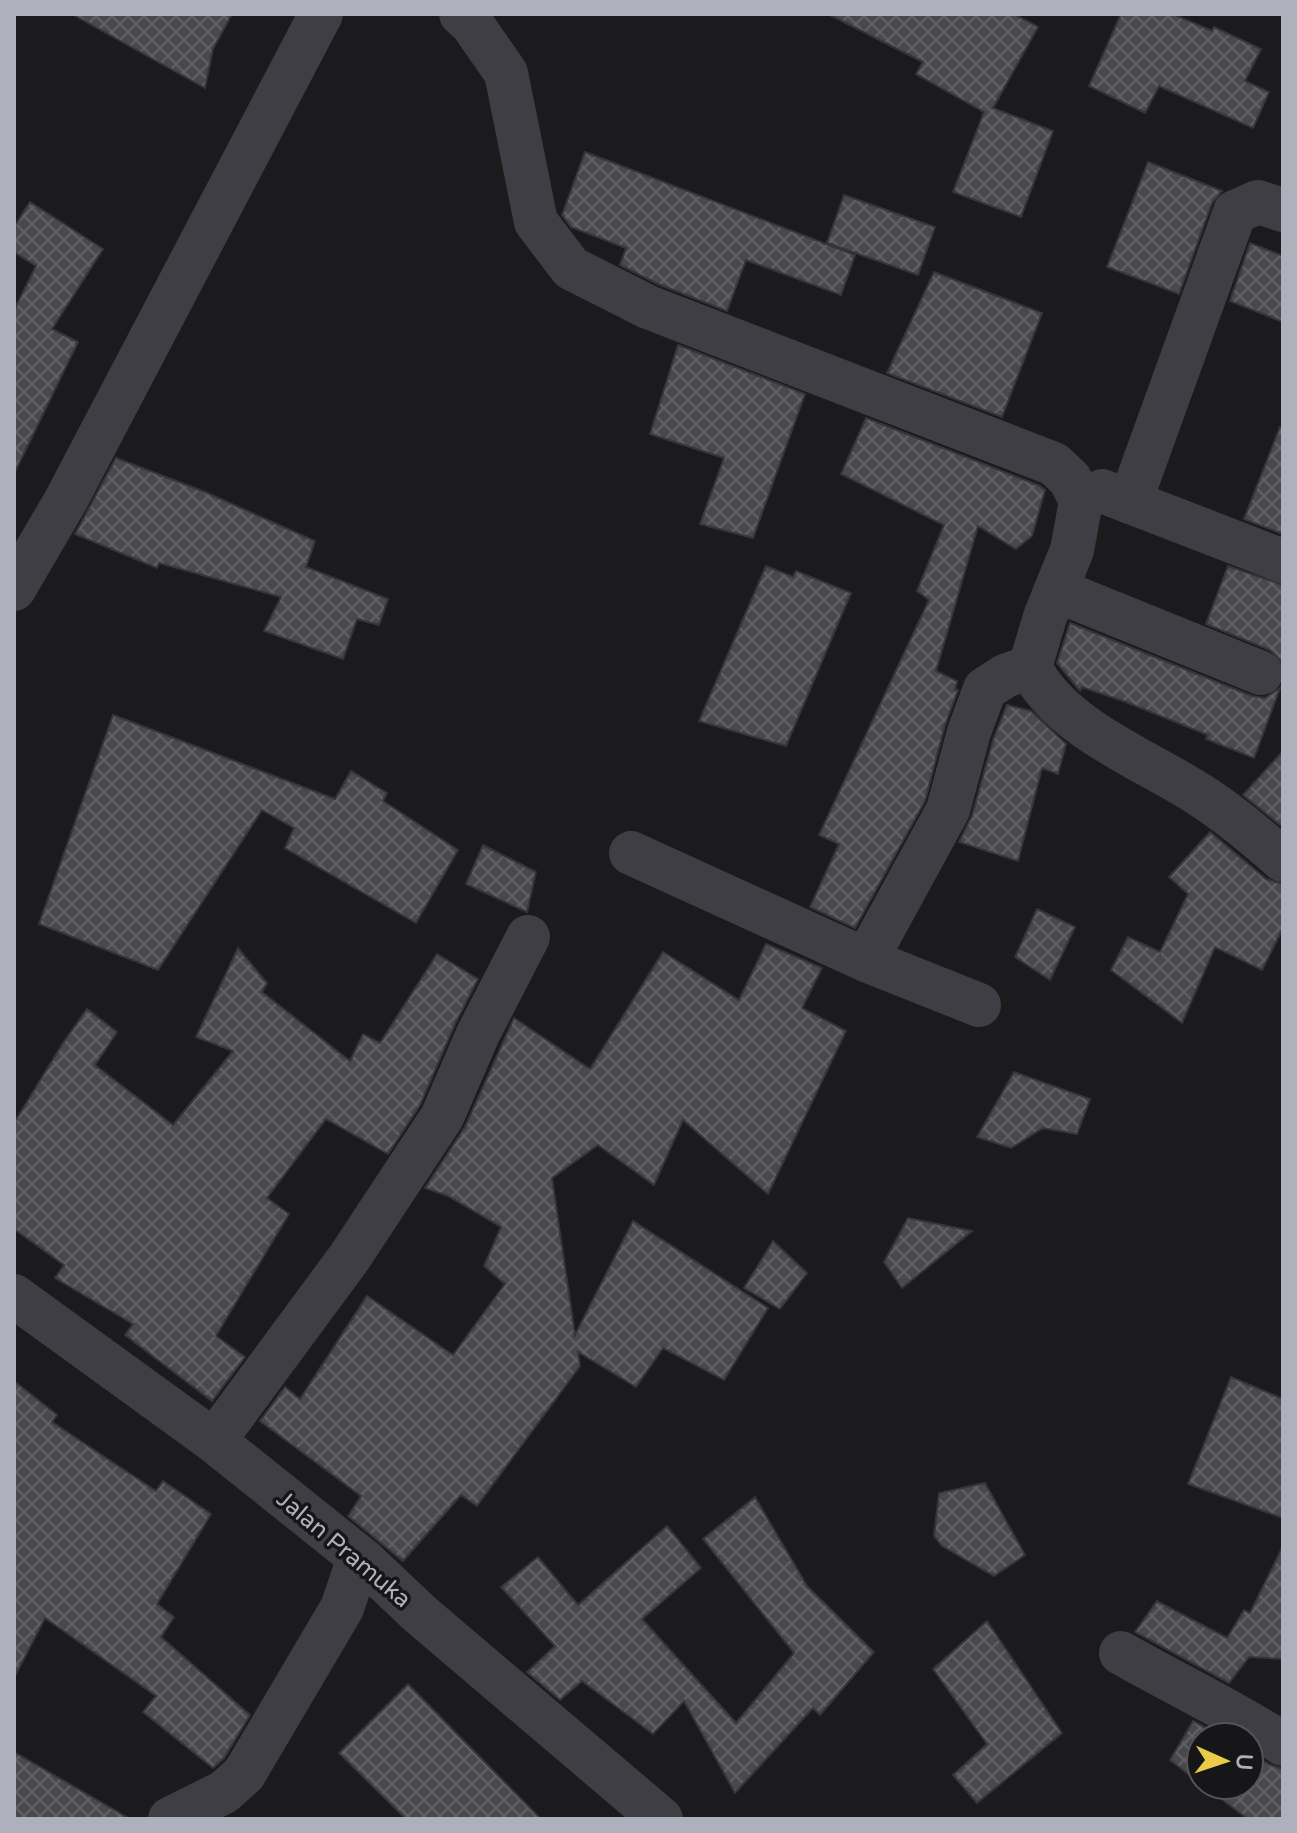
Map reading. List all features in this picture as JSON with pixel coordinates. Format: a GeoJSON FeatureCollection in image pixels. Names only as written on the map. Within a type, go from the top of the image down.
{"type":"FeatureCollection","features":[{"type":"Feature","properties":{"kind":"street"},"geometry":{"type":"LineString","coordinates":[[14,589],[66,500],[321,14]]}},
{"type":"Feature","properties":{"kind":"street"},"geometry":{"type":"LineString","coordinates":[[461,14],[472,24],[506,73],[536,222],[571,268],[648,307],[1054,464],[1070,479],[1081,501],[1072,550],[1030,667],[1037,681],[1059,707],[1120,749],[1201,796],[1283,860]]}},
{"type":"Feature","properties":{"kind":"street"},"geometry":{"type":"LineString","coordinates":[[1130,502],[1235,212],[1258,202],[1283,210]]}},
{"type":"Feature","properties":{"kind":"street"},"geometry":{"type":"LineString","coordinates":[[1070,479],[1283,561]]}},
{"type":"Feature","properties":{"kind":"street"},"geometry":{"type":"LineString","coordinates":[[1056,590],[1261,673]]}},
{"type":"Feature","properties":{"kind":"street"},"geometry":{"type":"LineString","coordinates":[[866,960],[948,810],[969,732],[985,689],[1005,676],[1030,667]]}},
{"type":"Feature","properties":{"kind":"street"},"geometry":{"type":"LineString","coordinates":[[631,853],[866,960],[979,1005]]}},
{"type":"Feature","properties":{"kind":"street"},"geometry":{"type":"LineString","coordinates":[[214,1441],[349,1258],[442,1117],[478,1034],[528,937]]}},
{"type":"Feature","properties":{"kind":"street","name":"Jalan Pramuka"},"geometry":{"type":"LineString","coordinates":[[14,1296],[214,1441],[359,1558],[420,1614],[661,1819]]}},
{"type":"Feature","properties":{"kind":"street"},"geometry":{"type":"LineString","coordinates":[[170,1819],[224,1792],[244,1774],[342,1608],[359,1558]]}},
{"type":"Feature","properties":{"kind":"street"},"geometry":{"type":"LineString","coordinates":[[1121,1653],[1185,1690],[1245,1719],[1283,1744]]}},
{"type":"Feature","properties":{"kind":"building"},"geometry":{"type":"Polygon","coordinates":[[[72,14],[232,14],[213,49],[205,88],[72,14]]]}},
{"type":"Feature","properties":{"kind":"building"},"geometry":{"type":"Polygon","coordinates":[[[828,14],[1014,14],[1038,27],[993,108],[1053,131],[1021,217],[953,192],[984,112],[916,74],[923,62],[828,14]]]}},
{"type":"Feature","properties":{"kind":"building"},"geometry":{"type":"Polygon","coordinates":[[[1121,14],[1173,14],[1212,31],[1214,27],[1261,49],[1245,81],[1269,92],[1253,128],[1159,86],[1145,113],[1089,86],[1121,14]]]}},
{"type":"Feature","properties":{"kind":"building"},"geometry":{"type":"Polygon","coordinates":[[[585,152],[855,255],[841,295],[746,260],[727,311],[658,284],[620,265],[626,248],[571,227],[562,215],[585,152]]]}},
{"type":"Feature","properties":{"kind":"building"},"geometry":{"type":"Polygon","coordinates":[[[1148,162],[1222,191],[1212,203],[1179,294],[1107,267],[1148,162]]]}},
{"type":"Feature","properties":{"kind":"building"},"geometry":{"type":"Polygon","coordinates":[[[844,195],[935,227],[918,275],[827,243],[844,195]]]}},
{"type":"Feature","properties":{"kind":"building"},"geometry":{"type":"Polygon","coordinates":[[[30,202],[103,249],[52,329],[78,342],[14,474],[14,310],[36,266],[14,252],[14,227],[30,202]]]}},
{"type":"Feature","properties":{"kind":"building"},"geometry":{"type":"Polygon","coordinates":[[[1250,243],[1283,256],[1283,322],[1230,301],[1250,243]]]}},
{"type":"Feature","properties":{"kind":"building"},"geometry":{"type":"Polygon","coordinates":[[[934,272],[1042,313],[1002,417],[887,373],[934,272]]]}},
{"type":"Feature","properties":{"kind":"building"},"geometry":{"type":"Polygon","coordinates":[[[678,345],[805,394],[753,538],[700,524],[724,458],[650,434],[678,345]]]}},
{"type":"Feature","properties":{"kind":"building"},"geometry":{"type":"Polygon","coordinates":[[[866,418],[1045,490],[1032,536],[1016,549],[978,526],[936,671],[957,681],[955,690],[958,690],[945,725],[925,801],[855,928],[810,907],[839,844],[819,835],[929,600],[917,591],[944,525],[841,474],[866,418]]]}},
{"type":"Feature","properties":{"kind":"building"},"geometry":{"type":"Polygon","coordinates":[[[1280,427],[1283,427],[1283,534],[1244,519],[1280,427]]]}},
{"type":"Feature","properties":{"kind":"building"},"geometry":{"type":"Polygon","coordinates":[[[116,458],[205,492],[315,541],[306,567],[388,599],[379,625],[357,619],[343,659],[264,631],[281,597],[159,563],[157,568],[75,534],[116,458]]]}},
{"type":"Feature","properties":{"kind":"building"},"geometry":{"type":"Polygon","coordinates":[[[766,566],[793,577],[796,571],[851,593],[786,746],[699,721],[766,566]]]}},
{"type":"Feature","properties":{"kind":"building"},"geometry":{"type":"Polygon","coordinates":[[[1228,566],[1283,585],[1283,663],[1270,650],[1206,624],[1228,566]]]}},
{"type":"Feature","properties":{"kind":"building"},"geometry":{"type":"Polygon","coordinates":[[[1070,623],[1252,696],[1265,698],[1280,688],[1254,758],[1206,739],[1208,735],[1126,702],[1082,687],[1080,691],[1057,663],[1070,623]]]}},
{"type":"Feature","properties":{"kind":"building"},"geometry":{"type":"Polygon","coordinates":[[[1007,705],[1031,711],[1066,744],[1058,774],[1042,768],[1018,861],[959,842],[972,816],[993,740],[1007,705]]]}},
{"type":"Feature","properties":{"kind":"building"},"geometry":{"type":"Polygon","coordinates":[[[113,715],[335,799],[351,771],[387,793],[383,801],[458,850],[416,923],[285,848],[294,828],[262,810],[158,970],[39,924],[113,715]]]}},
{"type":"Feature","properties":{"kind":"building"},"geometry":{"type":"Polygon","coordinates":[[[1283,751],[1283,827],[1243,795],[1283,751]]]}},
{"type":"Feature","properties":{"kind":"building"},"geometry":{"type":"Polygon","coordinates":[[[1210,832],[1266,879],[1283,884],[1283,928],[1262,970],[1215,947],[1182,1023],[1111,970],[1128,937],[1160,952],[1188,894],[1169,877],[1210,832]]]}},
{"type":"Feature","properties":{"kind":"building"},"geometry":{"type":"Polygon","coordinates":[[[483,845],[536,872],[527,912],[466,884],[483,845]]]}},
{"type":"Feature","properties":{"kind":"building"},"geometry":{"type":"Polygon","coordinates":[[[1037,909],[1075,927],[1050,980],[1015,957],[1037,909]]]}},
{"type":"Feature","properties":{"kind":"building"},"geometry":{"type":"Polygon","coordinates":[[[766,944],[822,968],[802,1008],[846,1031],[768,1194],[683,1120],[654,1185],[598,1145],[552,1178],[575,1335],[633,1221],[768,1308],[724,1380],[663,1348],[636,1387],[578,1352],[580,1366],[477,1506],[461,1495],[403,1561],[348,1516],[361,1496],[260,1421],[285,1387],[300,1399],[367,1296],[453,1355],[505,1284],[484,1266],[501,1227],[448,1196],[425,1188],[465,1127],[514,1018],[590,1069],[663,952],[739,1000],[766,944]]]}},
{"type":"Feature","properties":{"kind":"building"},"geometry":{"type":"Polygon","coordinates":[[[238,948],[267,983],[262,992],[350,1061],[363,1034],[380,1043],[437,954],[478,979],[420,1105],[388,1154],[326,1119],[267,1198],[289,1214],[216,1336],[245,1357],[212,1401],[125,1335],[133,1324],[55,1278],[64,1265],[14,1229],[14,1123],[87,1009],[117,1032],[95,1065],[173,1125],[233,1051],[196,1037],[238,948]]]}},
{"type":"Feature","properties":{"kind":"building"},"geometry":{"type":"Polygon","coordinates":[[[1014,1072],[1090,1099],[1077,1134],[1043,1128],[1011,1148],[977,1137],[1014,1072]]]}},
{"type":"Feature","properties":{"kind":"building"},"geometry":{"type":"Polygon","coordinates":[[[908,1218],[972,1231],[902,1288],[884,1262],[908,1218]]]}},
{"type":"Feature","properties":{"kind":"building"},"geometry":{"type":"Polygon","coordinates":[[[773,1241],[807,1273],[780,1309],[744,1288],[773,1241]]]}},
{"type":"Feature","properties":{"kind":"building"},"geometry":{"type":"Polygon","coordinates":[[[1231,1377],[1283,1399],[1283,1518],[1188,1484],[1231,1377]]]}},
{"type":"Feature","properties":{"kind":"building"},"geometry":{"type":"Polygon","coordinates":[[[14,1381],[57,1415],[52,1422],[156,1491],[163,1481],[211,1514],[157,1604],[174,1617],[161,1637],[250,1715],[224,1758],[213,1768],[143,1712],[156,1696],[45,1618],[14,1678],[14,1381]]]}},
{"type":"Feature","properties":{"kind":"building"},"geometry":{"type":"Polygon","coordinates":[[[985,1483],[1025,1555],[994,1576],[942,1546],[934,1536],[939,1493],[985,1483]]]}},
{"type":"Feature","properties":{"kind":"building"},"geometry":{"type":"Polygon","coordinates":[[[755,1497],[807,1586],[874,1652],[820,1715],[813,1708],[735,1793],[684,1701],[653,1734],[582,1681],[560,1700],[527,1672],[555,1646],[501,1587],[538,1557],[578,1605],[667,1526],[701,1568],[642,1619],[736,1723],[794,1653],[703,1539],[755,1497]]]}},
{"type":"Feature","properties":{"kind":"building"},"geometry":{"type":"Polygon","coordinates":[[[1283,1546],[1283,1659],[1249,1657],[1229,1683],[1135,1632],[1157,1601],[1227,1638],[1244,1610],[1250,1613],[1283,1546]]]}},
{"type":"Feature","properties":{"kind":"building"},"geometry":{"type":"Polygon","coordinates":[[[987,1621],[1062,1733],[977,1803],[953,1775],[987,1744],[933,1669],[987,1621]]]}},
{"type":"Feature","properties":{"kind":"building"},"geometry":{"type":"Polygon","coordinates":[[[408,1684],[541,1819],[406,1819],[339,1753],[408,1684]]]}},
{"type":"Feature","properties":{"kind":"building"},"geometry":{"type":"Polygon","coordinates":[[[1185,1735],[1185,1772],[1170,1760],[1185,1735]]]}},
{"type":"Feature","properties":{"kind":"building"},"geometry":{"type":"Polygon","coordinates":[[[14,1752],[130,1819],[14,1819],[14,1752]]]}},
{"type":"Feature","properties":{"kind":"building"},"geometry":{"type":"Polygon","coordinates":[[[1265,1762],[1283,1769],[1283,1819],[1248,1819],[1224,1801],[1265,1801],[1265,1762]]]}}]}
